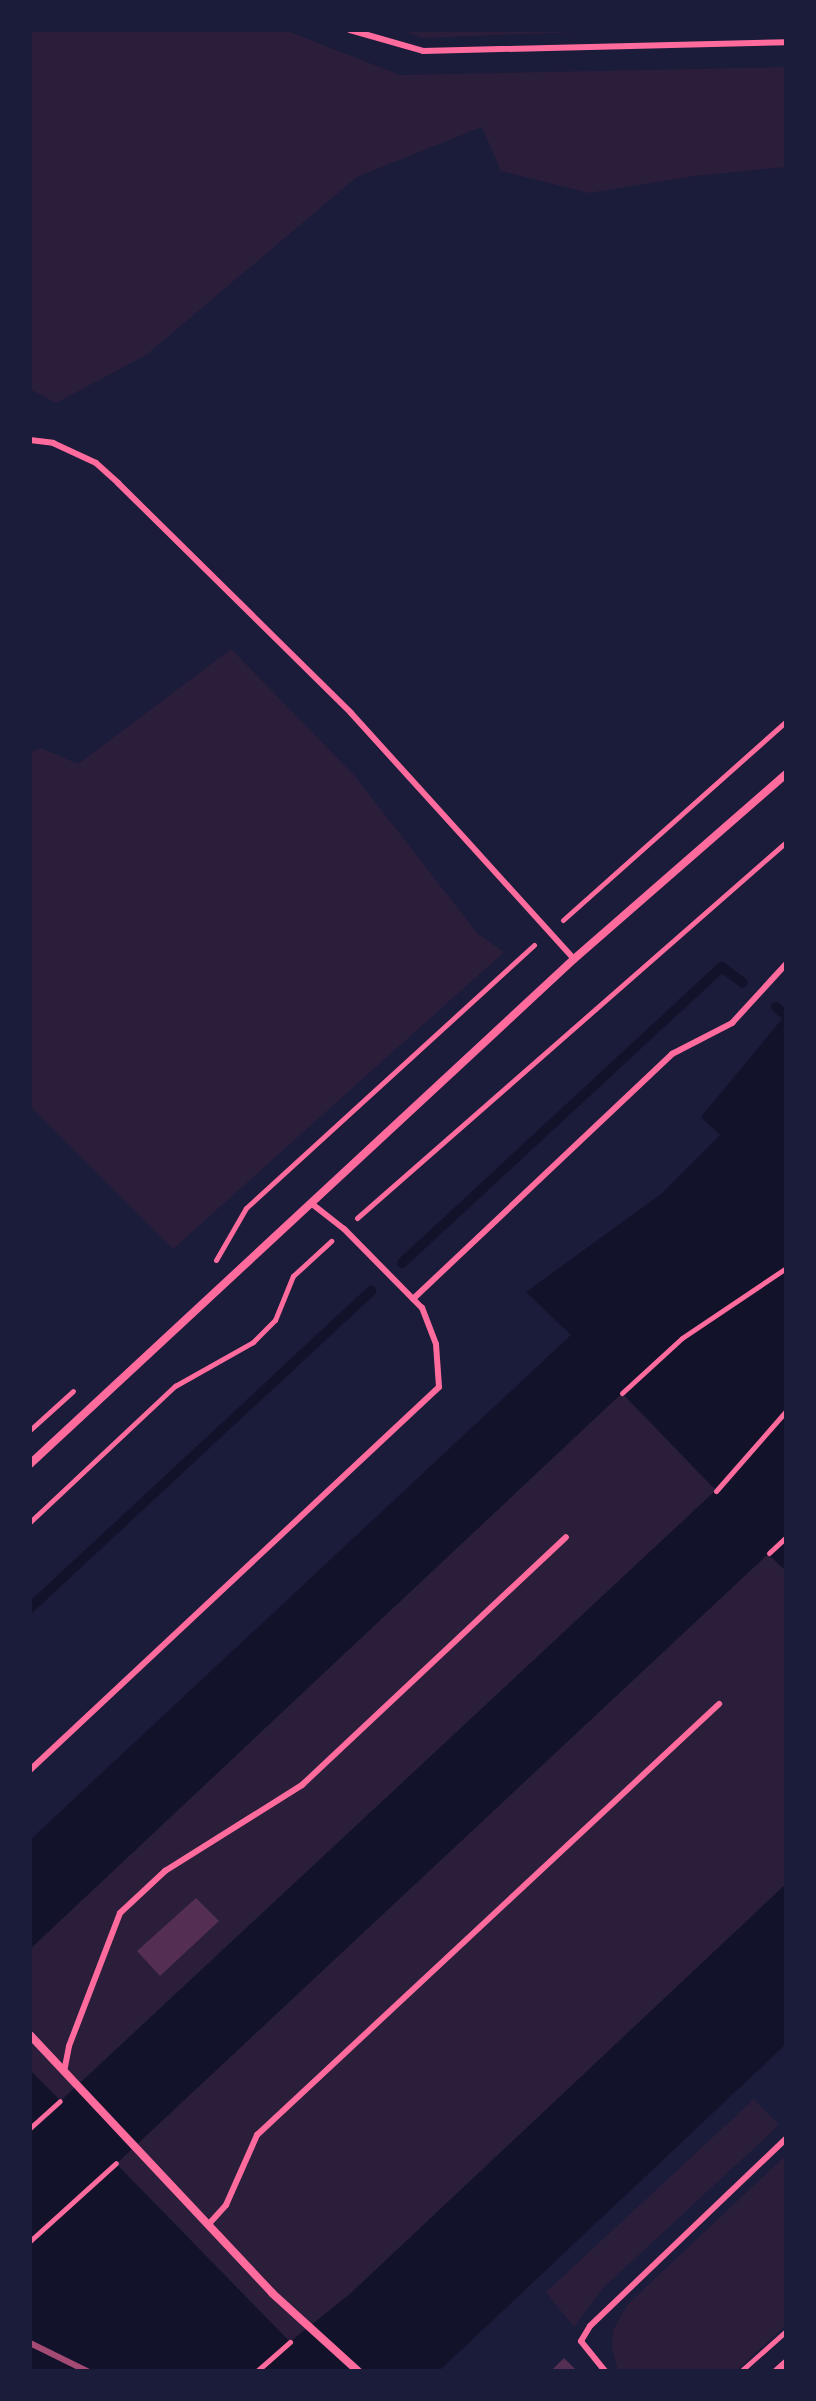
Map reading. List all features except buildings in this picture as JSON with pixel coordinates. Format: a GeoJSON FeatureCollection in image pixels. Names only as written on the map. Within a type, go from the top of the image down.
{"type":"FeatureCollection","features":[{"type":"Feature","properties":{"kind":"street"},"geometry":{"type":"LineString","coordinates":[[30,1464],[574,959],[786,774]]}},
{"type":"Feature","properties":{"kind":"street"},"geometry":{"type":"LineString","coordinates":[[30,2035],[272,2293],[358,2371]]}},
{"type":"Feature","properties":{"kind":"street"},"geometry":{"type":"LineString","coordinates":[[777,2371],[786,2363]]}},
{"type":"Feature","properties":{"kind":"lane"},"geometry":{"type":"LineString","coordinates":[[350,30],[423,51],[786,42]]}},
{"type":"Feature","properties":{"kind":"lane"},"geometry":{"type":"LineString","coordinates":[[30,440],[53,443],[96,463],[118,483],[351,713],[574,959]]}},
{"type":"Feature","properties":{"kind":"lane"},"geometry":{"type":"LineString","coordinates":[[413,1299],[672,1054],[732,1023],[786,964]]}},
{"type":"Feature","properties":{"kind":"lane"},"geometry":{"type":"LineString","coordinates":[[30,1770],[439,1387],[436,1344],[422,1308],[344,1229],[311,1203]]}},
{"type":"Feature","properties":{"kind":"lane"},"geometry":{"type":"LineString","coordinates":[[64,2072],[69,2046],[120,1913],[165,1871],[302,1785],[566,1537]]}},
{"type":"Feature","properties":{"kind":"lane"},"geometry":{"type":"LineString","coordinates":[[208,2225],[226,2205],[257,2135],[719,1704]]}},
{"type":"Feature","properties":{"kind":"lane"},"geometry":{"type":"LineString","coordinates":[[605,2371],[581,2341],[590,2326],[786,2139]]}},
{"type":"Feature","properties":{"kind":"path"},"geometry":{"type":"LineString","coordinates":[[216,1261],[246,1208],[786,721]]}},
{"type":"Feature","properties":{"kind":"path"},"geometry":{"type":"LineString","coordinates":[[30,1522],[175,1386],[253,1342],[275,1320],[293,1276],[786,842]]}},
{"type":"Feature","properties":{"kind":"path"},"geometry":{"type":"LineString","coordinates":[[622,1393],[682,1338],[786,1268]]}},
{"type":"Feature","properties":{"kind":"path"},"geometry":{"type":"LineString","coordinates":[[30,1430],[76,1388]]}},
{"type":"Feature","properties":{"kind":"path"},"geometry":{"type":"LineString","coordinates":[[716,1491],[786,1411]]}},
{"type":"Feature","properties":{"kind":"path"},"geometry":{"type":"LineString","coordinates":[[769,1553],[786,1537]]}},
{"type":"Feature","properties":{"kind":"path"},"geometry":{"type":"LineString","coordinates":[[30,2128],[60,2101]]}},
{"type":"Feature","properties":{"kind":"path"},"geometry":{"type":"LineString","coordinates":[[30,2241],[116,2163]]}},
{"type":"Feature","properties":{"kind":"path"},"geometry":{"type":"LineString","coordinates":[[257,2371],[290,2342]]}},
{"type":"Feature","properties":{"kind":"shaded area"},"geometry":{"type":"Polygon","coordinates":[[[30,30],[285,30],[400,75],[786,67],[786,167],[694,176],[589,193],[501,171],[482,127],[357,177],[146,355],[56,403],[30,389],[30,30]]]}},
{"type":"Feature","properties":{"kind":"shaded area"},"geometry":{"type":"Polygon","coordinates":[[[400,30],[629,30],[423,38],[400,30]]]}},
{"type":"Feature","properties":{"kind":"shaded area"},"geometry":{"type":"Polygon","coordinates":[[[231,649],[353,774],[478,934],[504,952],[173,1249],[30,1106],[30,752],[41,748],[78,764],[231,649]]]}},
{"type":"Feature","properties":{"kind":"shaded area"},"geometry":{"type":"Polygon","coordinates":[[[786,1014],[786,1571],[768,1554],[116,2164],[290,2342],[350,2294],[786,1884],[786,2044],[439,2371],[30,2371],[30,2070],[61,2101],[716,1490],[622,1393],[30,1949],[30,1840],[571,1335],[526,1292],[661,1194],[720,1135],[701,1117],[786,1014]]]}},
{"type":"Feature","properties":{"kind":"shaded area"},"geometry":{"type":"Polygon","coordinates":[[[622,1393],[716,1491],[60,2101],[30,2070],[30,1949],[622,1393]]]}},
{"type":"Feature","properties":{"kind":"shaded area"},"geometry":{"type":"Polygon","coordinates":[[[769,1553],[786,1571],[786,1884],[350,2294],[290,2342],[116,2163],[769,1553]]]}},
{"type":"Feature","properties":{"kind":"shaded area"},"geometry":{"type":"Polygon","coordinates":[[[754,2099],[779,2125],[602,2289],[574,2327],[546,2292],[754,2099]]]}},
{"type":"Feature","properties":{"kind":"shaded area"},"geometry":{"type":"Polygon","coordinates":[[[786,2155],[786,2325],[736,2371],[618,2371],[612,2348],[613,2330],[628,2304],[786,2155]]]}},
{"type":"Feature","properties":{"kind":"waterway"},"geometry":{"type":"LineString","coordinates":[[402,1263],[722,967],[743,983]]}},
{"type":"Feature","properties":{"kind":"waterway"},"geometry":{"type":"LineString","coordinates":[[776,1007],[785,1015]]}},
{"type":"Feature","properties":{"kind":"waterway"},"geometry":{"type":"LineString","coordinates":[[30,1608],[371,1291]]}},
{"type":"Feature","properties":{"kind":"railway"},"geometry":{"type":"LineString","coordinates":[[30,2343],[87,2371]]}}]}
